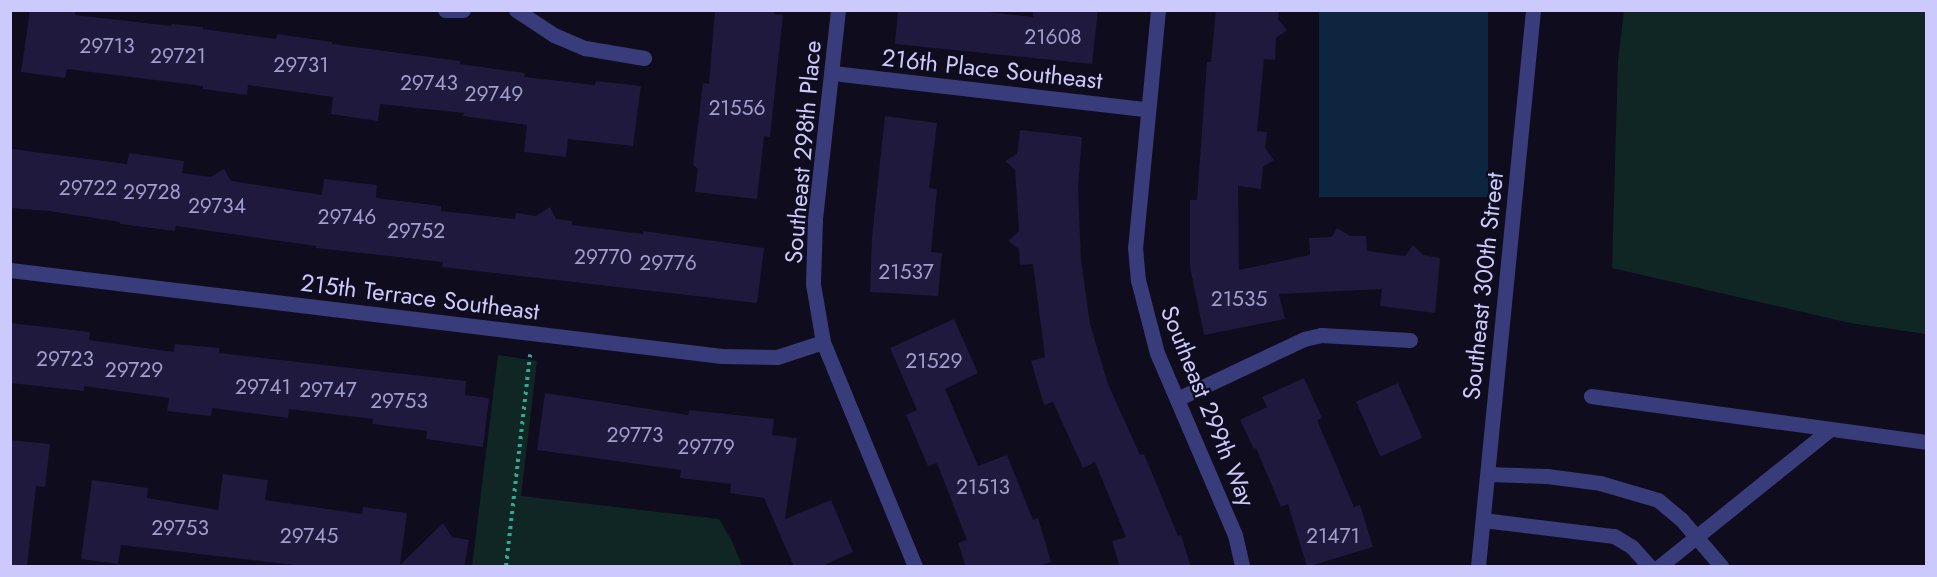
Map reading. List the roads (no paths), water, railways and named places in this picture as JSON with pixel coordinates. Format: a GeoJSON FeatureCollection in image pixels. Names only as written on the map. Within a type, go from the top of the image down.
{"type":"FeatureCollection","features":[{"type":"Feature","properties":{"kind":"street"},"geometry":{"type":"LineString","coordinates":[[445,10],[463,10]]}},
{"type":"Feature","properties":{"kind":"street"},"geometry":{"type":"LineString","coordinates":[[516,10],[554,34],[585,48],[644,58]]}},
{"type":"Feature","properties":{"kind":"street","name":"Southeast 298th Place"},"geometry":{"type":"LineString","coordinates":[[838,10],[833,73],[815,219],[813,284],[824,342],[915,567]]}},
{"type":"Feature","properties":{"kind":"street","name":"Southeast 299th Way"},"geometry":{"type":"LineString","coordinates":[[1158,10],[1146,109],[1135,247],[1138,280],[1157,353],[1235,535],[1242,567]]}},
{"type":"Feature","properties":{"kind":"street","name":"Southeast 300th Street"},"geometry":{"type":"LineString","coordinates":[[1478,567],[1533,10]]}},
{"type":"Feature","properties":{"kind":"street","name":"216th Place Southeast"},"geometry":{"type":"LineString","coordinates":[[833,73],[1146,109]]}},
{"type":"Feature","properties":{"kind":"street","name":"215th Terrace Southeast"},"geometry":{"type":"LineString","coordinates":[[10,270],[722,356],[777,357],[824,342]]}},
{"type":"Feature","properties":{"kind":"street"},"geometry":{"type":"LineString","coordinates":[[1177,399],[1304,339],[1322,335],[1410,340]]}},
{"type":"Feature","properties":{"kind":"street"},"geometry":{"type":"LineString","coordinates":[[1591,396],[1926,442]]}},
{"type":"Feature","properties":{"kind":"street"},"geometry":{"type":"LineString","coordinates":[[1660,567],[1829,430]]}},
{"type":"Feature","properties":{"kind":"street"},"geometry":{"type":"LineString","coordinates":[[1488,474],[1547,476],[1629,491],[1658,500],[1681,519],[1721,567]]}},
{"type":"Feature","properties":{"kind":"street"},"geometry":{"type":"LineString","coordinates":[[1483,520],[1614,536],[1632,547],[1649,567]]}},
{"type":"Feature","properties":{"kind":"water"},"geometry":{"type":"Polygon","coordinates":[[[1319,11],[1488,11],[1488,197],[1319,197],[1319,11]]]}}]}
